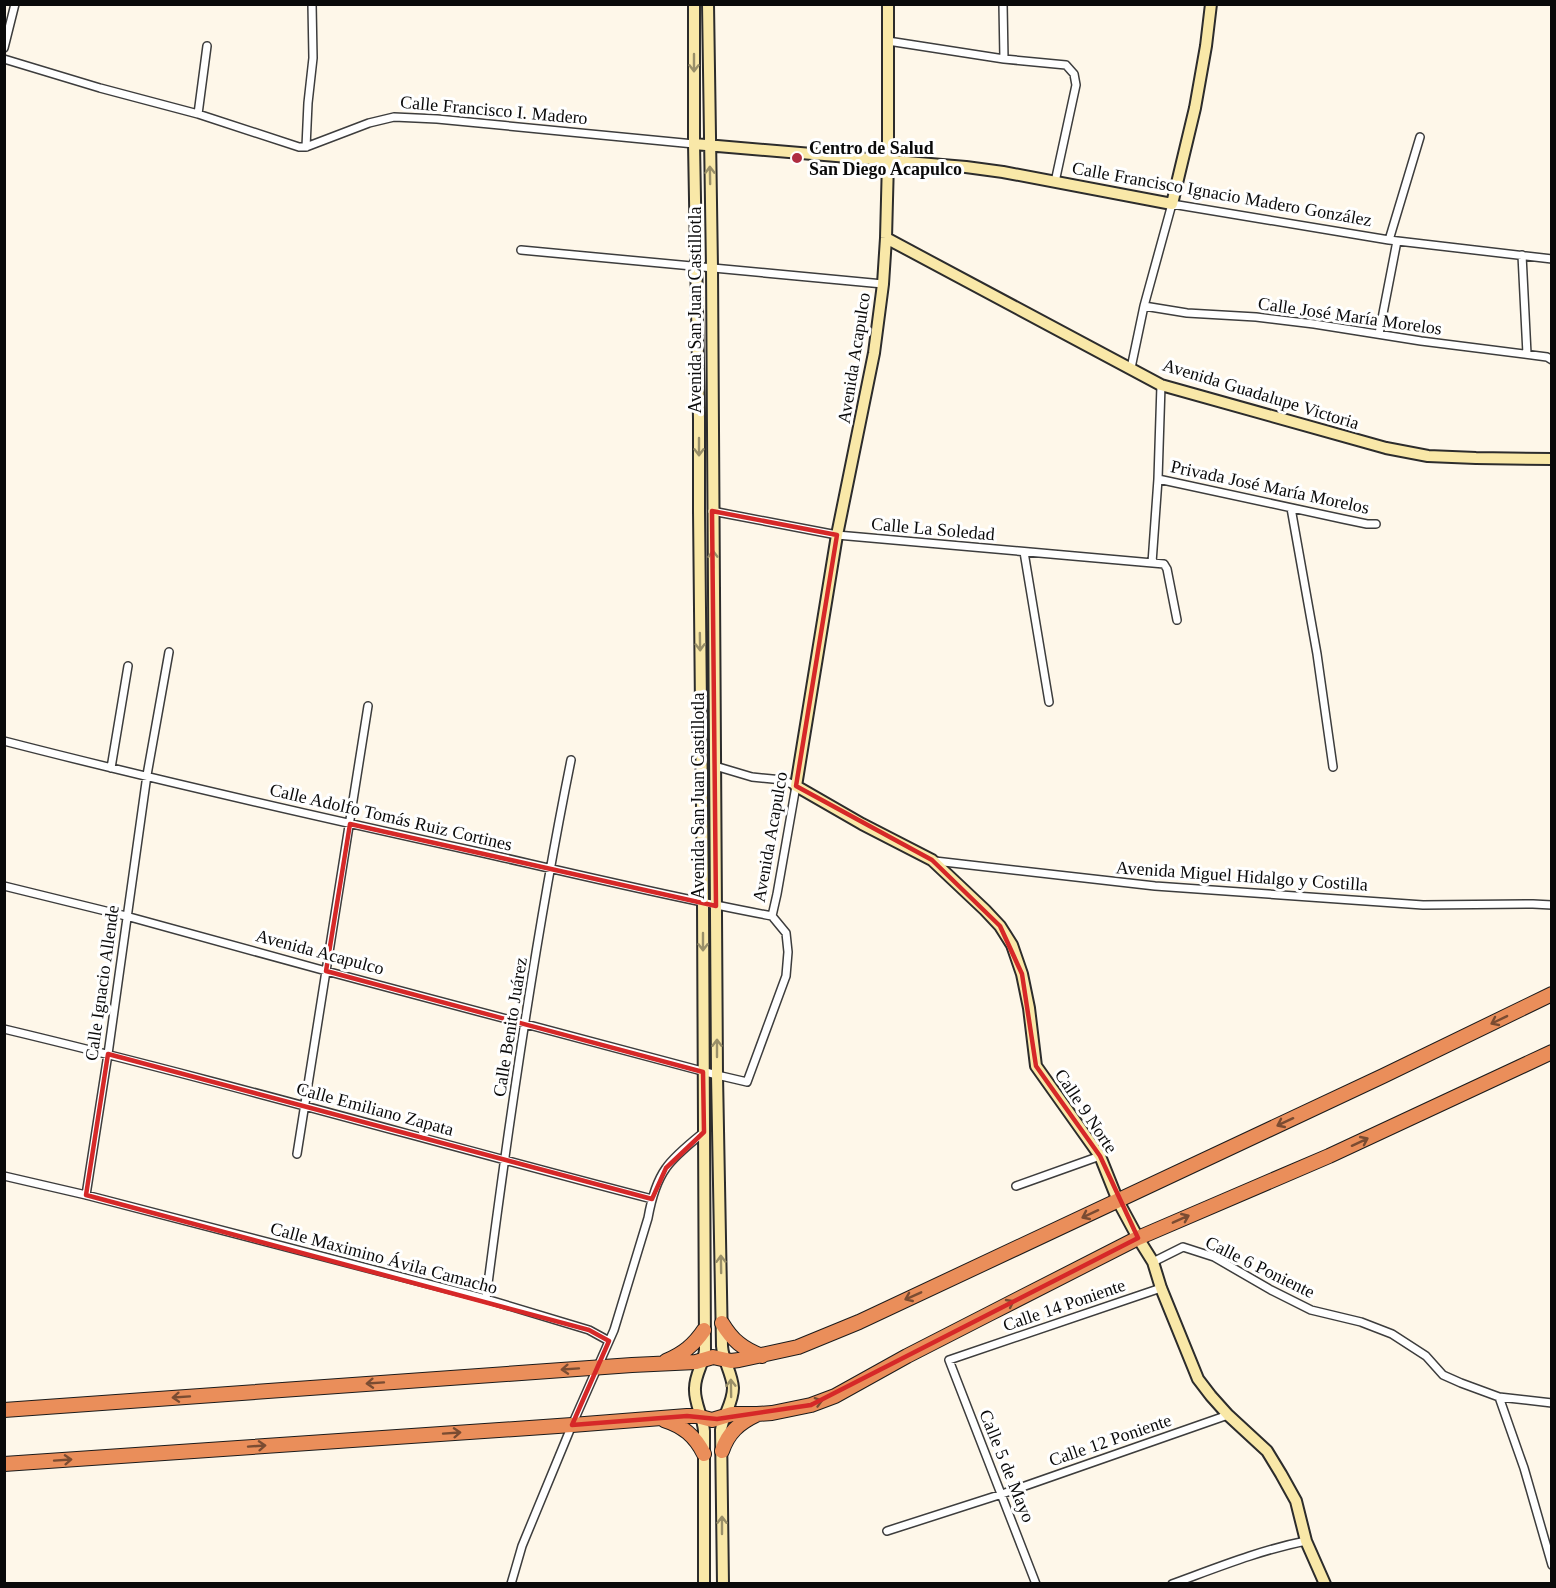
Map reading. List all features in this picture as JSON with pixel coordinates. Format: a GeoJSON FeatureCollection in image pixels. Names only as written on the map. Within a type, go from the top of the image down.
{"type":"FeatureCollection","features":[{"type":"Feature","properties":{"kind":"highway"},"geometry":{"type":"LineString","coordinates":[[4,1410],[703,1360],[713,1357],[740,1360],[798,1347],[828,1336],[1118,1201],[1551,994]]}},
{"type":"Feature","properties":{"kind":"highway"},"geometry":{"type":"LineString","coordinates":[[4,1464],[687,1416],[702,1416],[712,1420],[735,1413],[757,1414],[811,1405],[835,1396],[978,1319],[1138,1238],[1340,1152],[1551,1052]]}},
{"type":"Feature","properties":{"kind":"highway"},"geometry":{"type":"LineString","coordinates":[[722,1323],[738,1344],[762,1356]]}},
{"type":"Feature","properties":{"kind":"highway"},"geometry":{"type":"LineString","coordinates":[[649,1364],[667,1360],[684,1352],[704,1330]]}},
{"type":"Feature","properties":{"kind":"highway"},"geometry":{"type":"LineString","coordinates":[[722,1451],[733,1430],[757,1414]]}},
{"type":"Feature","properties":{"kind":"highway"},"geometry":{"type":"LineString","coordinates":[[659,1418],[674,1423],[686,1431],[697,1441],[704,1454]]}},
{"type":"Feature","properties":{"kind":"street"},"geometry":{"type":"LineString","coordinates":[[4,48],[15,4]]}},
{"type":"Feature","properties":{"kind":"street"},"geometry":{"type":"LineString","coordinates":[[4,59],[198,114],[289,145],[306,147],[313,58],[312,4]]}},
{"type":"Feature","properties":{"kind":"street","name":"Avenida San Juan Castillotla"},"geometry":{"type":"LineString","coordinates":[[694,4],[705,1354],[695,1387],[696,1402],[702,1416],[704,1431],[705,1584]]}},
{"type":"Feature","properties":{"kind":"street","name":"Avenida San Juan Castillotla"},"geometry":{"type":"LineString","coordinates":[[708,4],[717,1075],[722,1351],[732,1378],[733,1392],[722,1426],[723,1584]]}},
{"type":"Feature","properties":{"kind":"street","name":"Avenida Acapulco"},"geometry":{"type":"LineString","coordinates":[[4,886],[126,916],[747,1082],[786,976],[788,951],[786,933],[772,916],[837,535],[874,353],[886,238],[888,4]]}},
{"type":"Feature","properties":{"kind":"street"},"geometry":{"type":"LineString","coordinates":[[1003,4],[1004,58]]}},
{"type":"Feature","properties":{"kind":"street"},"geometry":{"type":"LineString","coordinates":[[1131,368],[1144,306],[1195,108],[1206,46],[1210,4]]}},
{"type":"Feature","properties":{"kind":"street"},"geometry":{"type":"LineString","coordinates":[[888,41],[1066,65],[1074,74],[1076,85],[1055,182]]}},
{"type":"Feature","properties":{"kind":"street"},"geometry":{"type":"LineString","coordinates":[[198,114],[207,46]]}},
{"type":"Feature","properties":{"kind":"street","name":"Calle Francisco I. Madero"},"geometry":{"type":"LineString","coordinates":[[306,147],[369,123],[394,117],[437,119],[710,146]]}},
{"type":"Feature","properties":{"kind":"street"},"geometry":{"type":"LineString","coordinates":[[1379,334],[1393,240],[1420,137]]}},
{"type":"Feature","properties":{"kind":"street","name":"Calle Francisco Ignacio Madero González"},"geometry":{"type":"LineString","coordinates":[[710,146],[984,170],[1393,240],[1551,259]]}},
{"type":"Feature","properties":{"kind":"street","name":"Avenida Guadalupe Victoria"},"geometry":{"type":"LineString","coordinates":[[886,238],[1161,385],[1386,448],[1438,456],[1551,459]]}},
{"type":"Feature","properties":{"kind":"street"},"geometry":{"type":"LineString","coordinates":[[521,250],[883,284]]}},
{"type":"Feature","properties":{"kind":"street"},"geometry":{"type":"LineString","coordinates":[[1522,255],[1527,354]]}},
{"type":"Feature","properties":{"kind":"street","name":"Calle José María Morelos"},"geometry":{"type":"LineString","coordinates":[[1144,306],[1187,313],[1256,317],[1527,354],[1547,357],[1551,360]]}},
{"type":"Feature","properties":{"kind":"street"},"geometry":{"type":"LineString","coordinates":[[1161,385],[1152,563],[1166,566],[1177,620]]}},
{"type":"Feature","properties":{"kind":"street","name":"Privada José María Morelos"},"geometry":{"type":"LineString","coordinates":[[1158,479],[1367,524],[1376,524]]}},
{"type":"Feature","properties":{"kind":"street"},"geometry":{"type":"LineString","coordinates":[[1291,508],[1317,654],[1332,767]]}},
{"type":"Feature","properties":{"kind":"street","name":"Calle La Soledad"},"geometry":{"type":"LineString","coordinates":[[712,511],[837,535],[1152,563]]}},
{"type":"Feature","properties":{"kind":"street"},"geometry":{"type":"LineString","coordinates":[[1024,552],[1049,702]]}},
{"type":"Feature","properties":{"kind":"street","name":"Calle Ignacio Allende"},"geometry":{"type":"LineString","coordinates":[[86,1195],[147,776],[169,652]]}},
{"type":"Feature","properties":{"kind":"street"},"geometry":{"type":"LineString","coordinates":[[111,768],[128,666]]}},
{"type":"Feature","properties":{"kind":"street"},"geometry":{"type":"LineString","coordinates":[[297,1154],[368,706]]}},
{"type":"Feature","properties":{"kind":"street","name":"Calle Adolfo Tomás Ruiz Cortines"},"geometry":{"type":"LineString","coordinates":[[4,741],[350,824],[716,906],[772,916]]}},
{"type":"Feature","properties":{"kind":"street","name":"Calle Benito Juárez"},"geometry":{"type":"LineString","coordinates":[[486,1299],[504,1160],[549,868],[571,760]]}},
{"type":"Feature","properties":{"kind":"street"},"geometry":{"type":"LineString","coordinates":[[715,766],[752,777],[783,780],[796,786]]}},
{"type":"Feature","properties":{"kind":"street","name":"Calle 9 Norte"},"geometry":{"type":"LineString","coordinates":[[796,786],[862,824],[932,860],[1000,926],[1018,960],[1026,992],[1036,1066],[1100,1156],[1118,1201],[1153,1262],[1161,1288],[1198,1379],[1228,1415],[1267,1451],[1281,1474],[1296,1501],[1306,1541],[1325,1584]]}},
{"type":"Feature","properties":{"kind":"street","name":"Avenida Miguel Hidalgo y Costilla"},"geometry":{"type":"LineString","coordinates":[[932,860],[1167,887],[1423,905],[1551,905]]}},
{"type":"Feature","properties":{"kind":"street","name":"Calle Emiliano Zapata"},"geometry":{"type":"LineString","coordinates":[[4,1029],[306,1105],[652,1199]]}},
{"type":"Feature","properties":{"kind":"street"},"geometry":{"type":"LineString","coordinates":[[511,1584],[522,1546],[614,1330],[652,1199],[666,1168],[704,1132]]}},
{"type":"Feature","properties":{"kind":"street"},"geometry":{"type":"LineString","coordinates":[[1016,1185],[1100,1156]]}},
{"type":"Feature","properties":{"kind":"street","name":"Calle Maximino Ávila Camacho"},"geometry":{"type":"LineString","coordinates":[[4,1176],[86,1195],[486,1299],[589,1330],[609,1341]]}},
{"type":"Feature","properties":{"kind":"street","name":"Calle 6 Poniente"},"geometry":{"type":"LineString","coordinates":[[1153,1262],[1182,1247],[1214,1257],[1311,1310],[1361,1322],[1392,1334],[1426,1356],[1443,1375],[1461,1383],[1499,1397],[1551,1403]]}},
{"type":"Feature","properties":{"kind":"street","name":"Calle 14 Poniente"},"geometry":{"type":"LineString","coordinates":[[949,1360],[1161,1288]]}},
{"type":"Feature","properties":{"kind":"street","name":"Calle 5 de Mayo"},"geometry":{"type":"LineString","coordinates":[[949,1360],[1036,1584]]}},
{"type":"Feature","properties":{"kind":"street"},"geometry":{"type":"LineString","coordinates":[[1499,1397],[1524,1468],[1551,1565]]}},
{"type":"Feature","properties":{"kind":"street","name":"Calle 12 Poniente"},"geometry":{"type":"LineString","coordinates":[[888,1531],[1228,1415]]}},
{"type":"Feature","properties":{"kind":"street"},"geometry":{"type":"LineString","coordinates":[[1172,1584],[1252,1555],[1306,1541]]}},
{"type":"Feature","properties":{"kind":"highlighted area"},"geometry":{"type":"Polygon","coordinates":[[[712,511],[837,535],[796,786],[932,860],[1000,926],[1022,974],[1036,1066],[1100,1156],[1138,1238],[811,1405],[717,1419],[687,1416],[572,1425],[609,1341],[589,1330],[86,1195],[108,1054],[652,1199],[666,1168],[704,1132],[703,1072],[326,971],[350,824],[716,906],[712,511]]]}},
{"type":"Feature","properties":{"kind":"place","name":"Centro de Salud San Diego Acapulco"},"geometry":{"type":"Point","coordinates":[797,158]}}]}
